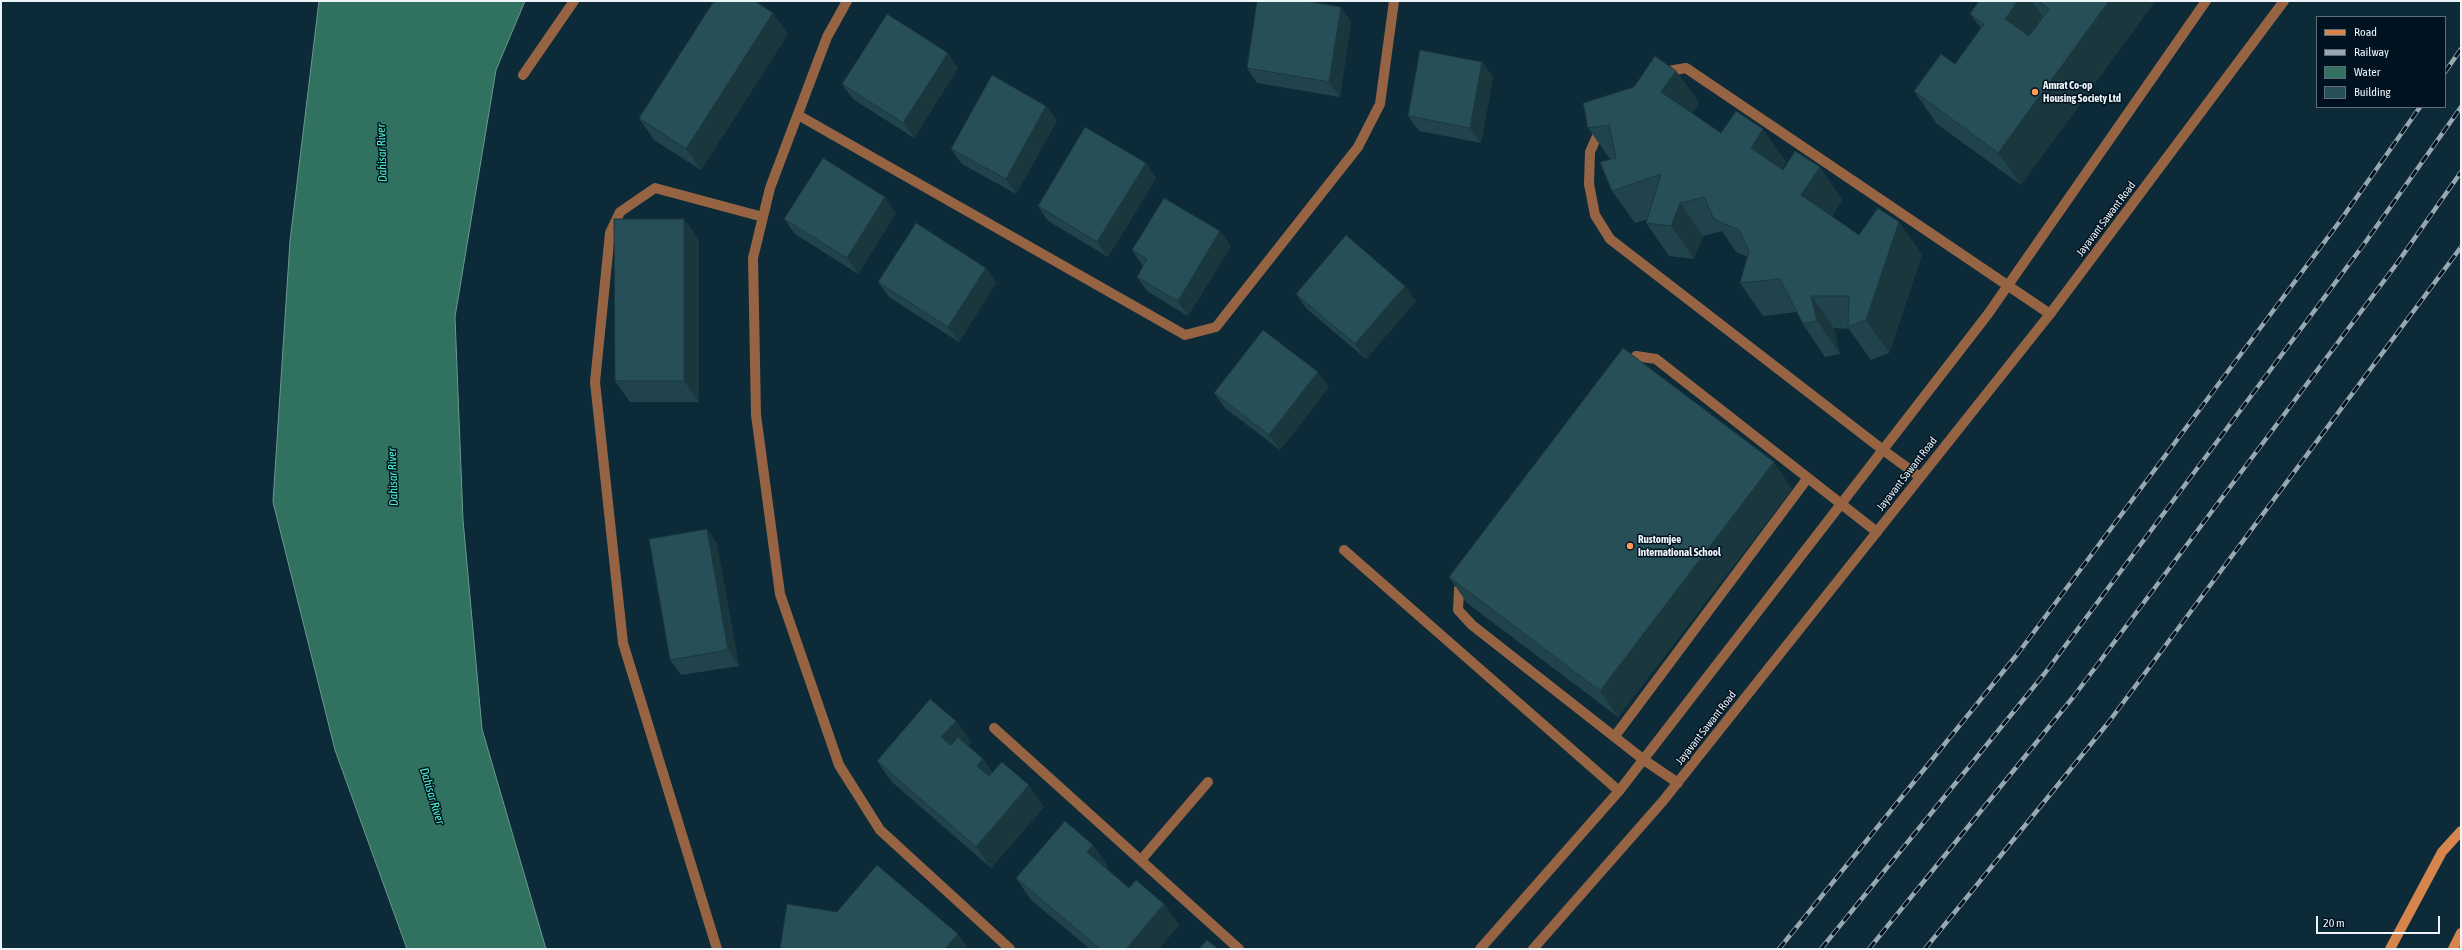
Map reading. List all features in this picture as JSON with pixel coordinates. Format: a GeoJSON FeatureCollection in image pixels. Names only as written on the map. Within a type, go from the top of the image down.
{"type":"FeatureCollection","features":[{"type":"Feature","properties":{"kind":"main road"},"geometry":{"type":"LineString","coordinates":[[2390,949],[2442,852],[2461,831]]}},
{"type":"Feature","properties":{"kind":"main road"},"geometry":{"type":"LineString","coordinates":[[2453,949],[2461,933]]}},
{"type":"Feature","properties":{"kind":"street"},"geometry":{"type":"LineString","coordinates":[[523,76],[574,1]]}},
{"type":"Feature","properties":{"kind":"street"},"geometry":{"type":"LineString","coordinates":[[847,1],[827,38],[770,188],[753,258],[756,415],[780,594],[839,765],[880,830],[1010,949]]}},
{"type":"Feature","properties":{"kind":"street"},"geometry":{"type":"LineString","coordinates":[[798,115],[1185,335],[1216,326],[1358,147],[1380,104],[1394,1]]}},
{"type":"Feature","properties":{"kind":"street"},"geometry":{"type":"LineString","coordinates":[[1480,949],[1620,791],[1841,505],[2009,285],[2206,1]]}},
{"type":"Feature","properties":{"kind":"street","name":"Jayavant Sawant Road"},"geometry":{"type":"LineString","coordinates":[[1533,949],[1678,783],[2050,314],[2284,1]]}},
{"type":"Feature","properties":{"kind":"street"},"geometry":{"type":"LineString","coordinates":[[1656,76],[1662,72],[1686,68],[2050,314]]}},
{"type":"Feature","properties":{"kind":"street"},"geometry":{"type":"LineString","coordinates":[[1606,119],[1590,152],[1589,184],[1595,215],[1610,239],[1920,477]]}},
{"type":"Feature","properties":{"kind":"street"},"geometry":{"type":"LineString","coordinates":[[717,949],[623,643],[595,382],[610,233],[620,212],[655,188],[763,217]]}},
{"type":"Feature","properties":{"kind":"street"},"geometry":{"type":"LineString","coordinates":[[1622,375],[1636,356],[1656,359],[1877,532]]}},
{"type":"Feature","properties":{"kind":"street"},"geometry":{"type":"LineString","coordinates":[[1615,736],[1808,479]]}},
{"type":"Feature","properties":{"kind":"street"},"geometry":{"type":"LineString","coordinates":[[1344,550],[1620,791]]}},
{"type":"Feature","properties":{"kind":"street"},"geometry":{"type":"LineString","coordinates":[[1473,570],[1459,589],[1458,610],[1472,624],[1644,760],[1678,783]]}},
{"type":"Feature","properties":{"kind":"street"},"geometry":{"type":"LineString","coordinates":[[994,728],[1239,949]]}},
{"type":"Feature","properties":{"kind":"street"},"geometry":{"type":"LineString","coordinates":[[1141,860],[1208,782]]}},
{"type":"Feature","properties":{"kind":"water","name":"Dahisar River"},"geometry":{"type":"Polygon","coordinates":[[[319,1],[525,1],[496,70],[455,317],[463,520],[482,729],[546,949],[407,949],[335,750],[273,502],[290,241],[319,1]]]}},
{"type":"Feature","properties":{"kind":"building"},"geometry":{"type":"Polygon","coordinates":[[[714,1],[755,1],[773,13],[686,149],[639,118],[714,1]]]}},
{"type":"Feature","properties":{"kind":"building"},"geometry":{"type":"Polygon","coordinates":[[[1257,1],[1305,1],[1341,7],[1329,82],[1247,68],[1257,1]]]}},
{"type":"Feature","properties":{"kind":"building"},"geometry":{"type":"Polygon","coordinates":[[[1979,1],[2018,1],[2005,19],[2029,36],[2049,9],[2038,1],[2109,1],[1998,153],[1914,91],[1941,54],[1955,64],[1984,24],[1970,14],[1979,1]]]}},
{"type":"Feature","properties":{"kind":"building"},"geometry":{"type":"Polygon","coordinates":[[[887,14],[948,53],[903,123],[842,84],[887,14]]]}},
{"type":"Feature","properties":{"kind":"building"},"geometry":{"type":"Polygon","coordinates":[[[1420,50],[1482,62],[1470,128],[1408,116],[1420,50]]]}},
{"type":"Feature","properties":{"kind":"building"},"geometry":{"type":"Polygon","coordinates":[[[1655,56],[1676,71],[1661,92],[1721,133],[1736,111],[1763,129],[1751,148],[1783,170],[1795,151],[1820,167],[1801,195],[1859,235],[1878,208],[1899,222],[1866,320],[1848,327],[1849,296],[1811,296],[1817,321],[1803,324],[1780,279],[1740,283],[1749,251],[1739,230],[1714,219],[1704,197],[1680,203],[1671,226],[1646,223],[1661,174],[1612,191],[1600,162],[1616,158],[1609,125],[1588,128],[1583,103],[1634,87],[1655,56]]]}},
{"type":"Feature","properties":{"kind":"building"},"geometry":{"type":"Polygon","coordinates":[[[992,75],[1046,106],[1006,179],[951,149],[992,75]]]}},
{"type":"Feature","properties":{"kind":"building"},"geometry":{"type":"Polygon","coordinates":[[[1085,127],[1146,163],[1097,242],[1038,206],[1085,127]]]}},
{"type":"Feature","properties":{"kind":"building"},"geometry":{"type":"Polygon","coordinates":[[[823,158],[885,197],[847,258],[784,219],[823,158]]]}},
{"type":"Feature","properties":{"kind":"building"},"geometry":{"type":"Polygon","coordinates":[[[1164,198],[1220,231],[1178,301],[1137,277],[1147,259],[1132,250],[1164,198]]]}},
{"type":"Feature","properties":{"kind":"building"},"geometry":{"type":"Polygon","coordinates":[[[614,219],[684,219],[684,381],[615,381],[614,219]]]}},
{"type":"Feature","properties":{"kind":"building"},"geometry":{"type":"Polygon","coordinates":[[[916,223],[986,268],[948,327],[878,282],[916,223]]]}},
{"type":"Feature","properties":{"kind":"building"},"geometry":{"type":"Polygon","coordinates":[[[1346,235],[1405,286],[1355,344],[1296,294],[1346,235]]]}},
{"type":"Feature","properties":{"kind":"building"},"geometry":{"type":"Polygon","coordinates":[[[1263,330],[1318,372],[1269,435],[1214,393],[1263,330]]]}},
{"type":"Feature","properties":{"kind":"building","name":"Rustomjee International School"},"geometry":{"type":"Polygon","coordinates":[[[1623,348],[1774,462],[1600,691],[1449,577],[1623,348]]]}},
{"type":"Feature","properties":{"kind":"building"},"geometry":{"type":"Polygon","coordinates":[[[707,529],[728,650],[670,660],[649,539],[707,529]]]}},
{"type":"Feature","properties":{"kind":"building"},"geometry":{"type":"Polygon","coordinates":[[[930,699],[956,721],[941,737],[951,745],[958,737],[983,759],[977,766],[989,776],[1002,762],[1029,785],[976,847],[877,761],[930,699]]]}},
{"type":"Feature","properties":{"kind":"building"},"geometry":{"type":"Polygon","coordinates":[[[1065,821],[1093,845],[1087,852],[1129,888],[1136,880],[1164,904],[1126,949],[1100,949],[1016,878],[1065,821]]]}},
{"type":"Feature","properties":{"kind":"building"},"geometry":{"type":"Polygon","coordinates":[[[877,865],[958,934],[945,949],[780,949],[787,904],[837,912],[877,865]]]}},
{"type":"Feature","properties":{"kind":"building"},"geometry":{"type":"Polygon","coordinates":[[[1207,940],[1218,949],[1199,949],[1207,940]]]}},
{"type":"Feature","properties":{"kind":"railway"},"geometry":{"type":"LineString","coordinates":[[2446,71],[2461,49]]}},
{"type":"Feature","properties":{"kind":"railway"},"geometry":{"type":"LineString","coordinates":[[1821,949],[2045,673],[2367,240],[2461,107]]}},
{"type":"Feature","properties":{"kind":"railway"},"geometry":{"type":"LineString","coordinates":[[1779,949],[2019,652],[2340,221],[2419,108]]}},
{"type":"Feature","properties":{"kind":"railway"},"geometry":{"type":"LineString","coordinates":[[1869,949],[2074,696],[2398,262],[2461,172]]}},
{"type":"Feature","properties":{"kind":"railway"},"geometry":{"type":"LineString","coordinates":[[1925,949],[2108,723],[2461,247]]}},
{"type":"Feature","properties":{"kind":"place","name":"Amrat Co-op Housing Society Ltd"},"geometry":{"type":"Point","coordinates":[2035,92]}},
{"type":"Feature","properties":{"kind":"place","name":"Rustomjee International School"},"geometry":{"type":"Point","coordinates":[1630,546]}}]}
